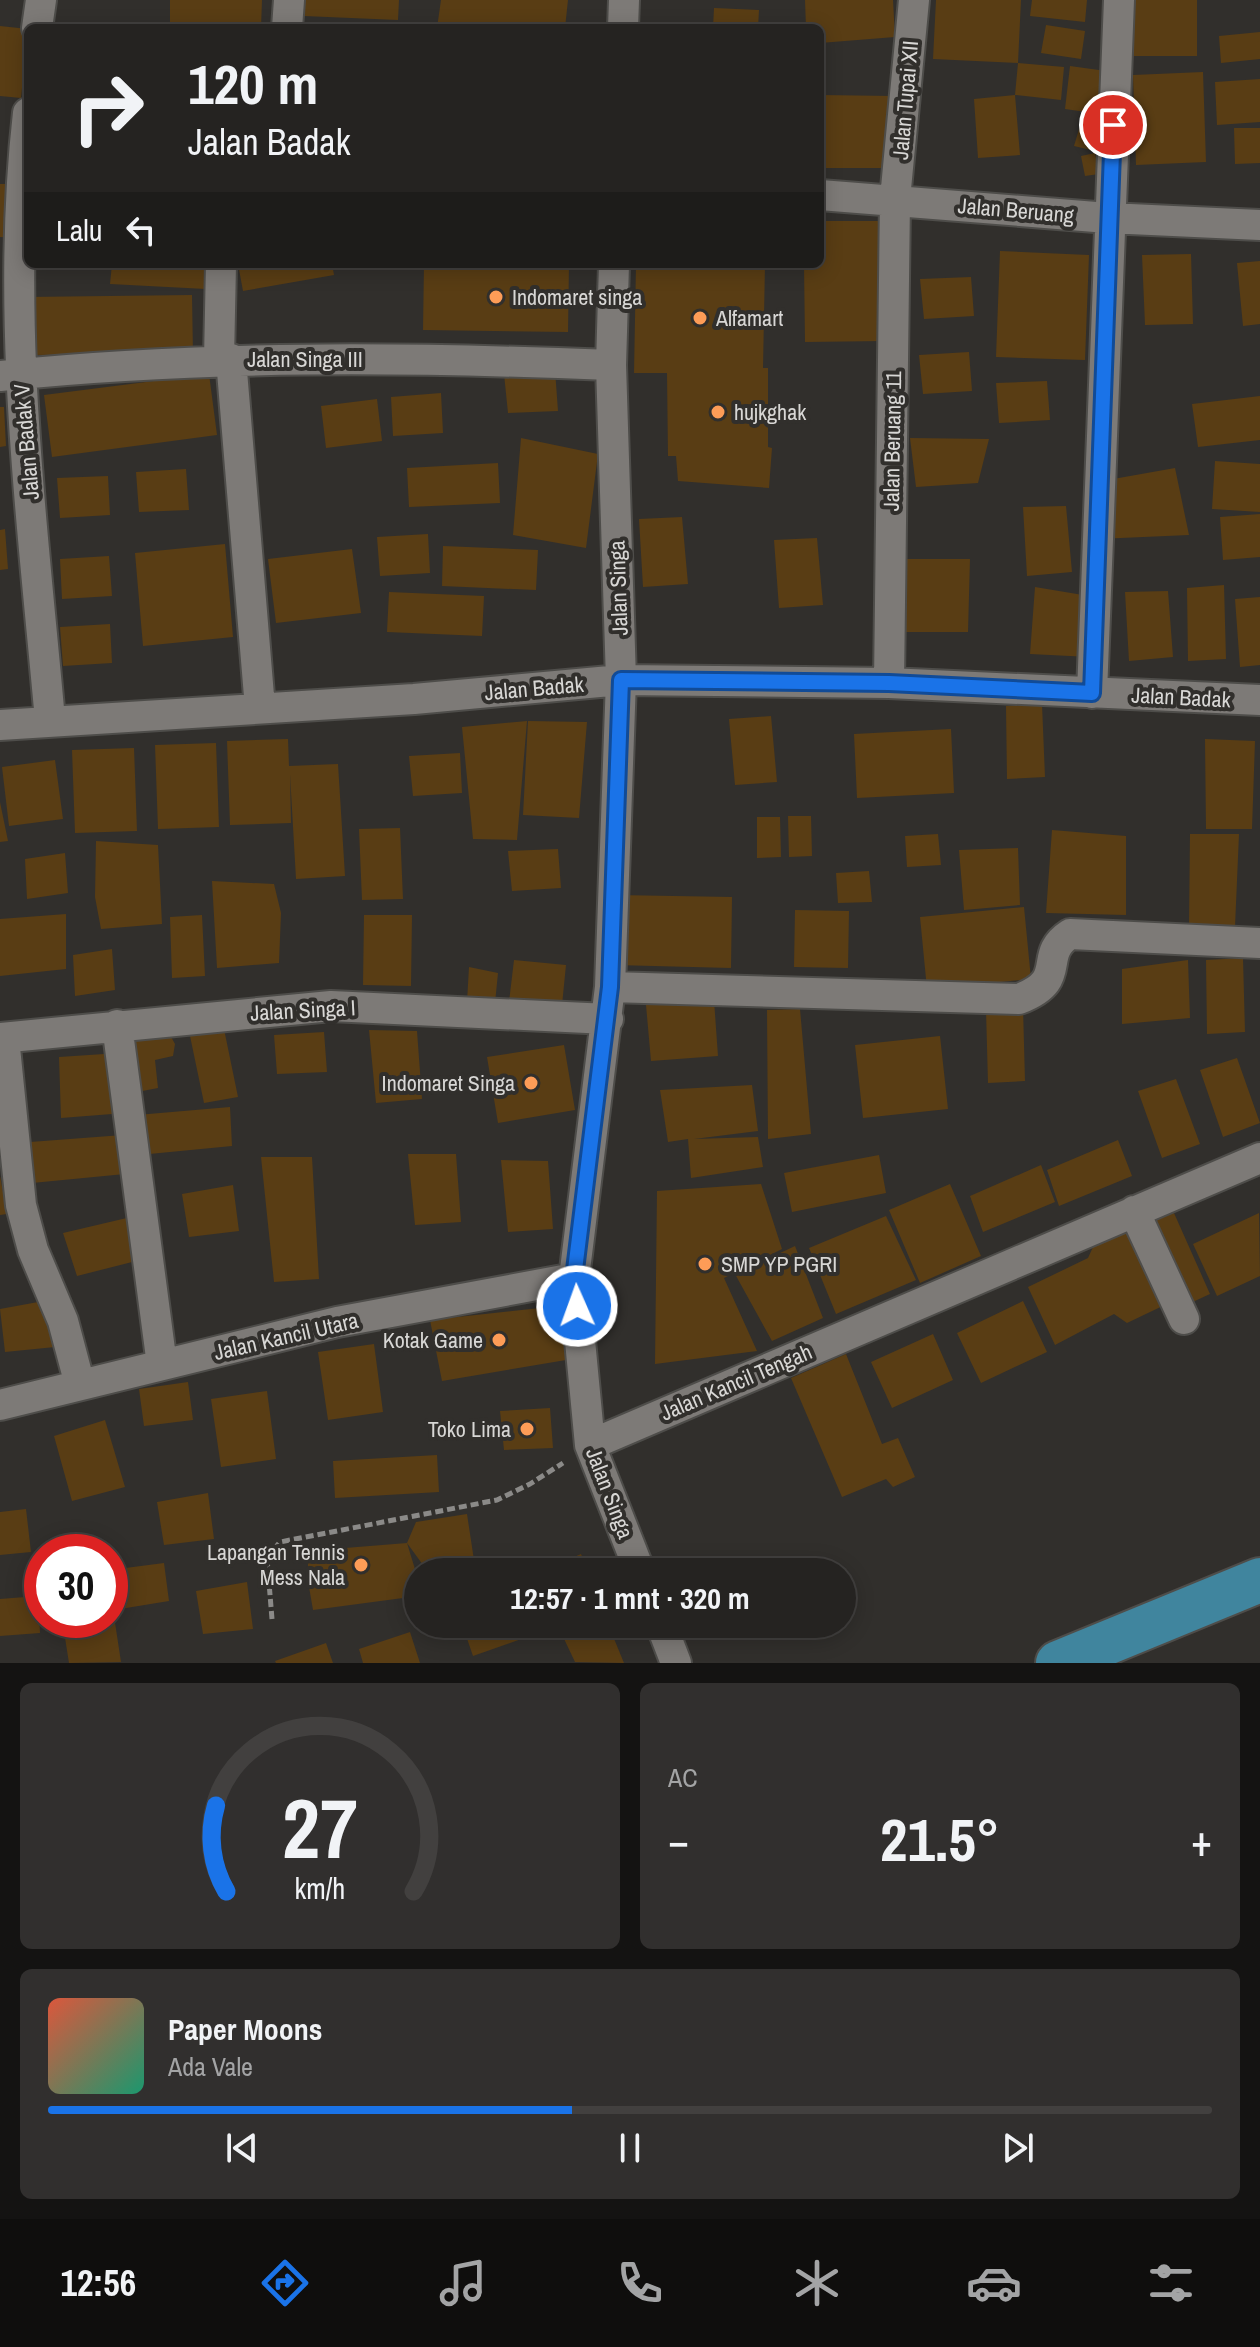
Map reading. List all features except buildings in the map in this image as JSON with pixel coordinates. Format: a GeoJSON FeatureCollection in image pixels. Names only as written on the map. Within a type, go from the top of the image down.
{"type":"FeatureCollection","features":[{"type":"Feature","properties":{"kind":"main road"},"geometry":{"type":"LineString","coordinates":[[1058,1663],[1260,1580]]}},
{"type":"Feature","properties":{"kind":"street"},"geometry":{"type":"LineString","coordinates":[[38,24],[41,0]]}},
{"type":"Feature","properties":{"kind":"street"},"geometry":{"type":"LineString","coordinates":[[287,24],[289,0]]}},
{"type":"Feature","properties":{"kind":"street"},"geometry":{"type":"LineString","coordinates":[[623,24],[624,0]]}},
{"type":"Feature","properties":{"kind":"street","name":"Jalan Tupai XII"},"geometry":{"type":"LineString","coordinates":[[895,199],[914,0]]}},
{"type":"Feature","properties":{"kind":"street"},"geometry":{"type":"LineString","coordinates":[[1092,693],[1108,218],[1119,0]]}},
{"type":"Feature","properties":{"kind":"street","name":"Jalan Badak V"},"geometry":{"type":"LineString","coordinates":[[24,131],[17,162],[10,375],[50,720]]}},
{"type":"Feature","properties":{"kind":"street","name":"Jalan Beruang"},"geometry":{"type":"LineString","coordinates":[[824,195],[1108,218],[1260,225]]}},
{"type":"Feature","properties":{"kind":"street","name":"Jalan Beruang 11"},"geometry":{"type":"LineString","coordinates":[[889,683],[895,199]]}},
{"type":"Feature","properties":{"kind":"street"},"geometry":{"type":"LineString","coordinates":[[221,268],[225,359],[260,708]]}},
{"type":"Feature","properties":{"kind":"street","name":"Jalan Singa"},"geometry":{"type":"LineString","coordinates":[[614,268],[611,365],[621,680],[610,987],[574,1278],[590,1445],[634,1558]]}},
{"type":"Feature","properties":{"kind":"street","name":"Jalan Singa III"},"geometry":{"type":"LineString","coordinates":[[10,375],[225,359],[429,358],[611,365]]}},
{"type":"Feature","properties":{"kind":"street","name":"Jalan Badak"},"geometry":{"type":"LineString","coordinates":[[0,725],[621,680],[889,683],[1260,700]]}},
{"type":"Feature","properties":{"kind":"street"},"geometry":{"type":"LineString","coordinates":[[610,987],[1019,999],[1048,983],[1055,950],[1060,940],[1070,934],[1260,943]]}},
{"type":"Feature","properties":{"kind":"street","name":"Jalan Singa I"},"geometry":{"type":"LineString","coordinates":[[2,1038],[331,1006],[608,1019]]}},
{"type":"Feature","properties":{"kind":"street"},"geometry":{"type":"LineString","coordinates":[[117,1025],[162,1365]]}},
{"type":"Feature","properties":{"kind":"street"},"geometry":{"type":"LineString","coordinates":[[2,1038],[21,1205],[33,1250],[63,1321],[80,1385]]}},
{"type":"Feature","properties":{"kind":"street","name":"Jalan Kancil Tengah"},"geometry":{"type":"LineString","coordinates":[[590,1445],[1260,1158]]}},
{"type":"Feature","properties":{"kind":"street"},"geometry":{"type":"LineString","coordinates":[[1134,1211],[1184,1319]]}},
{"type":"Feature","properties":{"kind":"street","name":"Jalan Kancil Utara"},"geometry":{"type":"LineString","coordinates":[[0,1405],[337,1322],[574,1278]]}},
{"type":"Feature","properties":{"kind":"street"},"geometry":{"type":"LineString","coordinates":[[666,1638],[676,1663]]}},
{"type":"Feature","properties":{"kind":"path"},"geometry":{"type":"LineString","coordinates":[[272,1619],[267,1558],[280,1542],[497,1500],[530,1484],[590,1445]]}},
{"type":"Feature","properties":{"kind":"place","name":"Indomaret singa"},"geometry":{"type":"Point","coordinates":[496,297]}},
{"type":"Feature","properties":{"kind":"place","name":"Alfamart"},"geometry":{"type":"Point","coordinates":[700,318]}},
{"type":"Feature","properties":{"kind":"place","name":"hujkghak"},"geometry":{"type":"Point","coordinates":[718,412]}},
{"type":"Feature","properties":{"kind":"place","name":"Indomaret Singa"},"geometry":{"type":"Point","coordinates":[531,1083]}},
{"type":"Feature","properties":{"kind":"place","name":"SMP YP PGRI"},"geometry":{"type":"Point","coordinates":[705,1264]}},
{"type":"Feature","properties":{"kind":"place","name":"Kotak Game"},"geometry":{"type":"Point","coordinates":[499,1340]}},
{"type":"Feature","properties":{"kind":"place","name":"Toko Lima"},"geometry":{"type":"Point","coordinates":[527,1429]}},
{"type":"Feature","properties":{"kind":"place","name":"Lapangan Tennis Mess Nala"},"geometry":{"type":"Point","coordinates":[361,1565]}},
{"type":"Feature","properties":{"kind":"route"},"geometry":{"type":"LineString","coordinates":[[577,1306],[574,1278],[608,1019],[621,680],[889,683],[1092,693],[1113,125]]}}]}
